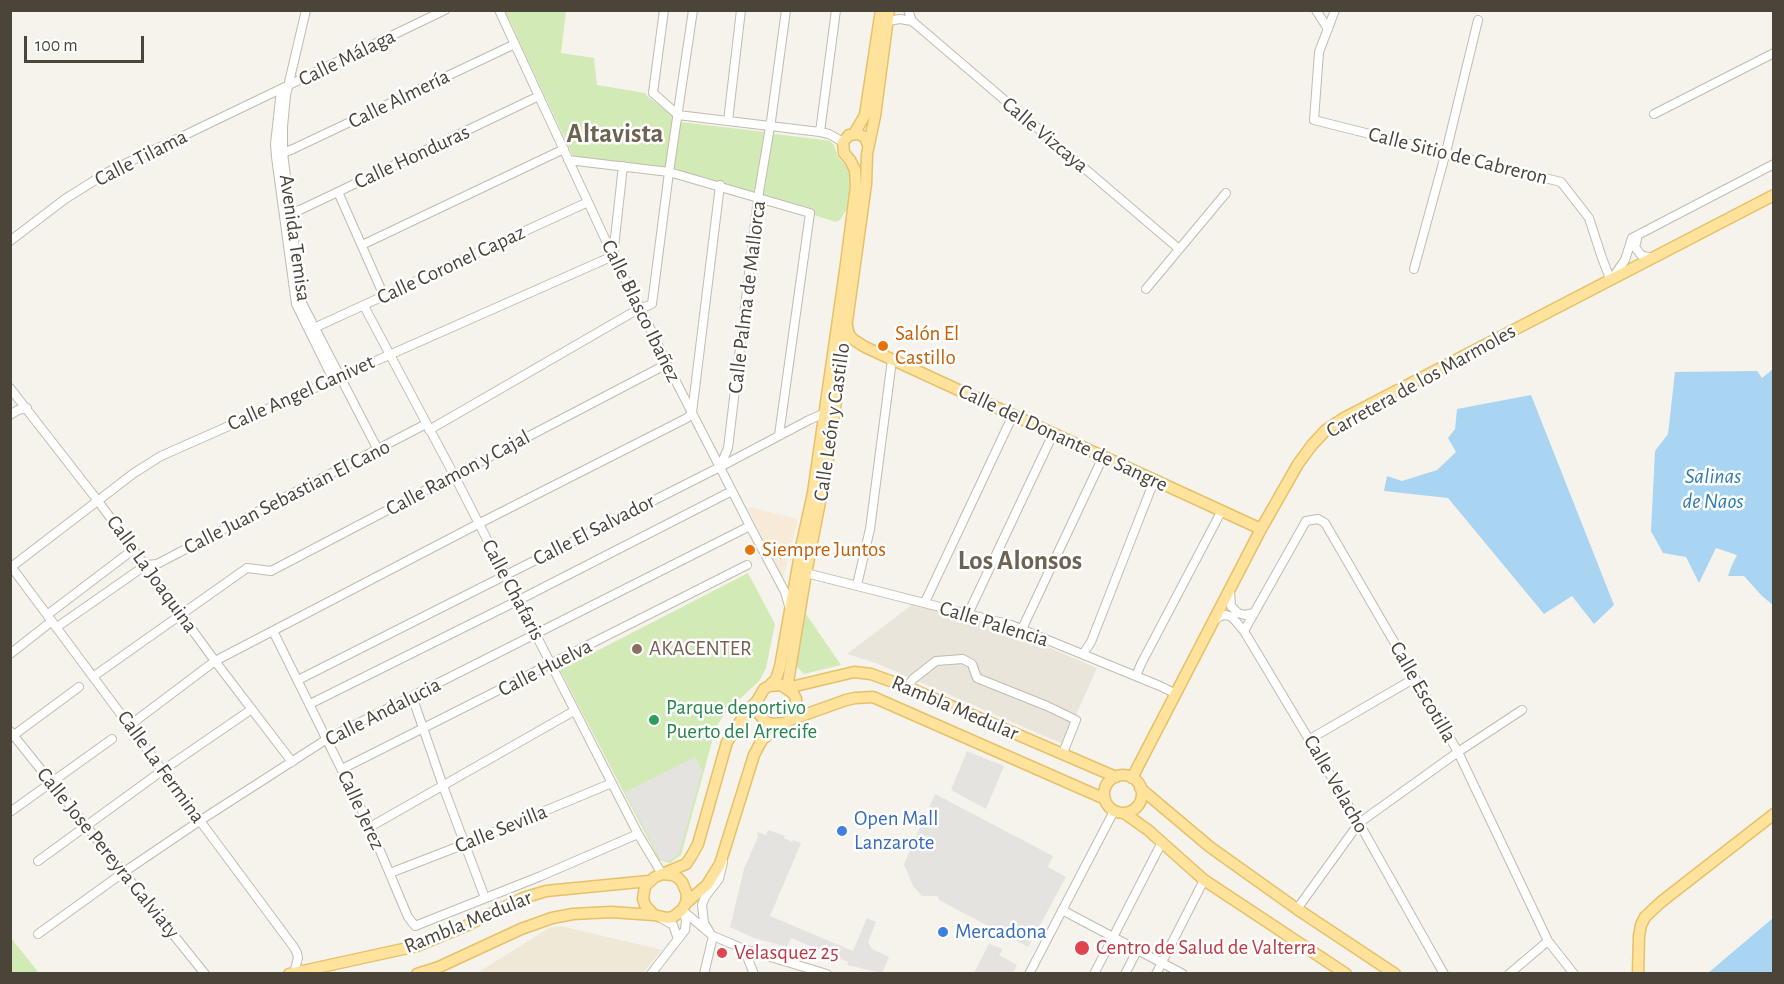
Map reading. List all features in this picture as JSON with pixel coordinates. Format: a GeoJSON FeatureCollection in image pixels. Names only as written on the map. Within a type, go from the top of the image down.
{"type":"FeatureCollection","features":[{"type":"Feature","properties":{"kind":"main road"},"geometry":{"type":"LineString","coordinates":[[854,134],[865,115],[881,10]]}},
{"type":"Feature","properties":{"kind":"main road","name":"Calle León y Castillo"},"geometry":{"type":"LineString","coordinates":[[787,688],[806,573],[823,491],[866,184],[868,150],[889,16]]}},
{"type":"Feature","properties":{"kind":"main road"},"geometry":{"type":"LineString","coordinates":[[854,134],[865,137],[868,150],[858,160],[850,160],[844,153],[843,142],[849,135],[854,134]]}},
{"type":"Feature","properties":{"kind":"main road","name":"Calle León y Castillo"},"geometry":{"type":"LineString","coordinates":[[770,686],[776,679],[780,667],[813,493],[856,186],[855,170],[850,160]]}},
{"type":"Feature","properties":{"kind":"main road","name":"Carretera de los Marmoles"},"geometry":{"type":"LineString","coordinates":[[1132,778],[1214,621],[1226,607],[1230,588],[1261,529],[1298,464],[1326,430],[1773,195]]}},
{"type":"Feature","properties":{"kind":"main road","name":"Calle del Donante de Sangre"},"geometry":{"type":"LineString","coordinates":[[846,325],[849,335],[865,347],[1261,529]]}},
{"type":"Feature","properties":{"kind":"main road"},"geometry":{"type":"LineString","coordinates":[[842,354],[847,347],[854,345],[865,347]]}},
{"type":"Feature","properties":{"kind":"main road"},"geometry":{"type":"LineString","coordinates":[[791,671],[793,677],[800,681],[813,683]]}},
{"type":"Feature","properties":{"kind":"main road","name":"Rambla Medular"},"geometry":{"type":"LineString","coordinates":[[787,688],[854,672],[870,674],[907,687],[1116,777]]}},
{"type":"Feature","properties":{"kind":"main road"},"geometry":{"type":"LineString","coordinates":[[775,685],[787,688],[796,699],[794,714],[790,720],[779,725],[762,740],[754,755],[720,864],[707,885],[673,916],[657,916],[645,905],[645,886],[655,877],[686,864],[692,855],[698,844],[727,742],[764,689],[775,685]]}},
{"type":"Feature","properties":{"kind":"main road","name":"Rambla Medular"},"geometry":{"type":"LineString","coordinates":[[790,720],[846,700],[873,697],[1105,799]]}},
{"type":"Feature","properties":{"kind":"main road"},"geometry":{"type":"LineString","coordinates":[[757,701],[760,716],[771,724],[779,725]]}},
{"type":"Feature","properties":{"kind":"main road"},"geometry":{"type":"LineString","coordinates":[[1346,974],[1204,880],[1148,830],[1110,808],[1105,799],[1105,788],[1116,777],[1132,778],[1140,788],[1210,847],[1297,909],[1395,974]]}},
{"type":"Feature","properties":{"kind":"main road"},"geometry":{"type":"LineString","coordinates":[[1119,812],[1134,809],[1138,805],[1142,794],[1140,788]]}},
{"type":"Feature","properties":{"kind":"main road"},"geometry":{"type":"LineString","coordinates":[[1638,974],[1639,936],[1641,925],[1646,917],[1661,902],[1773,814]]}},
{"type":"Feature","properties":{"kind":"main road"},"geometry":{"type":"LineString","coordinates":[[662,874],[672,875],[682,882],[687,894],[684,906]]}},
{"type":"Feature","properties":{"kind":"main road","name":"Rambla Medular"},"geometry":{"type":"LineString","coordinates":[[291,973],[417,946],[468,925],[523,898],[546,891],[649,881]]}},
{"type":"Feature","properties":{"kind":"main road","name":"Rambla Medular"},"geometry":{"type":"LineString","coordinates":[[417,974],[439,967],[521,929],[552,918],[573,914],[611,912],[657,916]]}},
{"type":"Feature","properties":{"kind":"street","name":"Avenida Temisa"},"geometry":{"type":"LineString","coordinates":[[306,10],[284,88],[275,144],[302,303],[337,378]]}},
{"type":"Feature","properties":{"kind":"street","name":"Calle Málaga"},"geometry":{"type":"LineString","coordinates":[[284,88],[445,10]]}},
{"type":"Feature","properties":{"kind":"street"},"geometry":{"type":"LineString","coordinates":[[664,10],[652,93],[678,115],[820,132],[843,142]]}},
{"type":"Feature","properties":{"kind":"street"},"geometry":{"type":"LineString","coordinates":[[641,309],[652,304],[693,10]]}},
{"type":"Feature","properties":{"kind":"street"},"geometry":{"type":"LineString","coordinates":[[728,121],[741,10]]}},
{"type":"Feature","properties":{"kind":"street","name":"Calle Palma de Mallorca"},"geometry":{"type":"LineString","coordinates":[[720,466],[728,448],[759,198],[786,10]]}},
{"type":"Feature","properties":{"kind":"street"},"geometry":{"type":"LineString","coordinates":[[820,132],[836,10]]}},
{"type":"Feature","properties":{"kind":"street"},"geometry":{"type":"LineString","coordinates":[[1316,10],[1328,29]]}},
{"type":"Feature","properties":{"kind":"street"},"geometry":{"type":"LineString","coordinates":[[1328,29],[1335,10]]}},
{"type":"Feature","properties":{"kind":"street","name":"Calle Blasco Ibañez"},"geometry":{"type":"LineString","coordinates":[[501,11],[613,256],[785,592],[790,608]]}},
{"type":"Feature","properties":{"kind":"street"},"geometry":{"type":"LineString","coordinates":[[889,16],[904,13]]}},
{"type":"Feature","properties":{"kind":"street","name":"Calle Vizcaya"},"geometry":{"type":"LineString","coordinates":[[904,13],[1179,249]]}},
{"type":"Feature","properties":{"kind":"street"},"geometry":{"type":"LineString","coordinates":[[1414,269],[1446,152],[1478,20]]}},
{"type":"Feature","properties":{"kind":"street","name":"Calle Sitio de Cabreron"},"geometry":{"type":"LineString","coordinates":[[1328,29],[1319,52],[1314,120],[1561,182],[1589,218],[1609,276],[1607,282]]}},
{"type":"Feature","properties":{"kind":"street","name":"Calle Almería"},"geometry":{"type":"LineString","coordinates":[[283,153],[515,44]]}},
{"type":"Feature","properties":{"kind":"street"},"geometry":{"type":"LineString","coordinates":[[1654,114],[1773,53]]}},
{"type":"Feature","properties":{"kind":"street","name":"Avenida Temisa"},"geometry":{"type":"LineString","coordinates":[[284,88],[283,153],[296,304],[378,450]]}},
{"type":"Feature","properties":{"kind":"street","name":"Calle Tilama"},"geometry":{"type":"LineString","coordinates":[[10,241],[65,199],[108,172],[284,88]]}},
{"type":"Feature","properties":{"kind":"street","name":"Calle Honduras"},"geometry":{"type":"LineString","coordinates":[[287,215],[539,96]]}},
{"type":"Feature","properties":{"kind":"street"},"geometry":{"type":"LineString","coordinates":[[362,245],[564,149]]}},
{"type":"Feature","properties":{"kind":"street"},"geometry":{"type":"LineString","coordinates":[[568,160],[669,172],[810,213],[779,435]]}},
{"type":"Feature","properties":{"kind":"street"},"geometry":{"type":"LineString","coordinates":[[1607,282],[1616,274],[1625,260],[1632,238],[1773,164]]}},
{"type":"Feature","properties":{"kind":"street"},"geometry":{"type":"LineString","coordinates":[[613,256],[623,166]]}},
{"type":"Feature","properties":{"kind":"street"},"geometry":{"type":"LineString","coordinates":[[130,725],[215,661],[687,418],[692,413],[720,186]]}},
{"type":"Feature","properties":{"kind":"street"},"geometry":{"type":"LineString","coordinates":[[338,192],[384,296]]}},
{"type":"Feature","properties":{"kind":"street"},"geometry":{"type":"LineString","coordinates":[[1146,289],[1226,193]]}},
{"type":"Feature","properties":{"kind":"street","name":"Calle Coronel Capaz"},"geometry":{"type":"LineString","coordinates":[[314,327],[588,202]]}},
{"type":"Feature","properties":{"kind":"street"},"geometry":{"type":"LineString","coordinates":[[1643,233],[1635,247],[1641,255],[1652,258]]}},
{"type":"Feature","properties":{"kind":"street","name":"Calle Angel Ganivet"},"geometry":{"type":"LineString","coordinates":[[11,567],[140,468],[161,456],[613,256]]}},
{"type":"Feature","properties":{"kind":"street","name":"Calle Chafaris"},"geometry":{"type":"LineString","coordinates":[[364,306],[519,600],[638,834],[662,874]]}},
{"type":"Feature","properties":{"kind":"street","name":"Calle Juan Sebastian El Cano"},"geometry":{"type":"LineString","coordinates":[[52,621],[146,565],[157,564],[378,450],[428,427],[641,309]]}},
{"type":"Feature","properties":{"kind":"street"},"geometry":{"type":"LineString","coordinates":[[857,585],[870,530],[892,360]]}},
{"type":"Feature","properties":{"kind":"street","name":"Calle Ramon y Cajal"},"geometry":{"type":"LineString","coordinates":[[182,615],[247,568],[271,571],[667,364]]}},
{"type":"Feature","properties":{"kind":"street","name":"Calle La Joaquina"},"geometry":{"type":"LineString","coordinates":[[10,388],[98,501],[292,762]]}},
{"type":"Feature","properties":{"kind":"street"},"geometry":{"type":"LineString","coordinates":[[10,416],[18,410],[27,408]]}},
{"type":"Feature","properties":{"kind":"street","name":"Calle El Salvador"},"geometry":{"type":"LineString","coordinates":[[298,680],[825,413]]}},
{"type":"Feature","properties":{"kind":"street"},"geometry":{"type":"LineString","coordinates":[[925,602],[1013,415]]}},
{"type":"Feature","properties":{"kind":"street"},"geometry":{"type":"LineString","coordinates":[[968,614],[1053,434]]}},
{"type":"Feature","properties":{"kind":"street"},"geometry":{"type":"LineString","coordinates":[[1022,629],[1102,457]]}},
{"type":"Feature","properties":{"kind":"street"},"geometry":{"type":"LineString","coordinates":[[1083,654],[1091,642],[1154,481]]}},
{"type":"Feature","properties":{"kind":"street"},"geometry":{"type":"LineString","coordinates":[[310,704],[732,491]]}},
{"type":"Feature","properties":{"kind":"street"},"geometry":{"type":"LineString","coordinates":[[1136,676],[1221,512]]}},
{"type":"Feature","properties":{"kind":"street","name":"Calle Escotilla"},"geometry":{"type":"LineString","coordinates":[[1244,631],[1305,521],[1318,519],[1325,523],[1458,752],[1548,941],[1574,974]]}},
{"type":"Feature","properties":{"kind":"street","name":"Calle Andalucia"},"geometry":{"type":"LineString","coordinates":[[38,934],[201,820],[327,740],[750,526]]}},
{"type":"Feature","properties":{"kind":"street"},"geometry":{"type":"LineString","coordinates":[[10,654],[52,621],[134,549]]}},
{"type":"Feature","properties":{"kind":"street","name":"Calle Huelva"},"geometry":{"type":"LineString","coordinates":[[342,769],[747,565]]}},
{"type":"Feature","properties":{"kind":"street","name":"Calle La Fermina"},"geometry":{"type":"LineString","coordinates":[[11,567],[293,946],[298,958],[291,973]]}},
{"type":"Feature","properties":{"kind":"street","name":"Calle Palencia"},"geometry":{"type":"LineString","coordinates":[[806,573],[1022,629],[1176,694]]}},
{"type":"Feature","properties":{"kind":"street"},"geometry":{"type":"LineString","coordinates":[[1226,607],[1245,615],[1254,613]]}},
{"type":"Feature","properties":{"kind":"street"},"geometry":{"type":"LineString","coordinates":[[94,676],[182,615]]}},
{"type":"Feature","properties":{"kind":"street","name":"Calle Velacho"},"geometry":{"type":"LineString","coordinates":[[1214,621],[1226,615],[1232,617],[1244,631],[1359,824],[1444,974]]}},
{"type":"Feature","properties":{"kind":"street","name":"Calle Jerez"},"geometry":{"type":"LineString","coordinates":[[273,631],[370,827],[408,917],[415,926],[485,898]]}},
{"type":"Feature","properties":{"kind":"street"},"geometry":{"type":"LineString","coordinates":[[907,687],[913,679],[936,661],[963,659],[972,664],[977,678],[1077,720],[1063,753]]}},
{"type":"Feature","properties":{"kind":"street"},"geometry":{"type":"LineString","coordinates":[[1310,740],[1415,678]]}},
{"type":"Feature","properties":{"kind":"street"},"geometry":{"type":"LineString","coordinates":[[12,733],[80,687]]}},
{"type":"Feature","properties":{"kind":"street"},"geometry":{"type":"LineString","coordinates":[[412,696],[485,898],[638,834]]}},
{"type":"Feature","properties":{"kind":"street"},"geometry":{"type":"LineString","coordinates":[[38,861],[252,709]]}},
{"type":"Feature","properties":{"kind":"street"},"geometry":{"type":"LineString","coordinates":[[1297,909],[1359,824],[1458,752],[1522,710]]}},
{"type":"Feature","properties":{"kind":"street"},"geometry":{"type":"LineString","coordinates":[[370,827],[574,711]]}},
{"type":"Feature","properties":{"kind":"street","name":"Calle Jose Pereyra Galviaty"},"geometry":{"type":"LineString","coordinates":[[12,733],[205,974]]}},
{"type":"Feature","properties":{"kind":"street"},"geometry":{"type":"LineString","coordinates":[[10,813],[112,739]]}},
{"type":"Feature","properties":{"kind":"street","name":"Calle Sevilla"},"geometry":{"type":"LineString","coordinates":[[390,873],[612,783]]}},
{"type":"Feature","properties":{"kind":"street"},"geometry":{"type":"LineString","coordinates":[[1029,974],[1062,910],[1119,812]]}},
{"type":"Feature","properties":{"kind":"street"},"geometry":{"type":"LineString","coordinates":[[1095,974],[1161,844]]}},
{"type":"Feature","properties":{"kind":"street"},"geometry":{"type":"LineString","coordinates":[[704,974],[713,936],[704,923],[702,905],[705,897],[719,879],[724,851]]}},
{"type":"Feature","properties":{"kind":"street"},"geometry":{"type":"LineString","coordinates":[[1156,974],[1204,880]]}},
{"type":"Feature","properties":{"kind":"street"},"geometry":{"type":"LineString","coordinates":[[684,906],[713,936],[744,949],[827,974]]}},
{"type":"Feature","properties":{"kind":"street"},"geometry":{"type":"LineString","coordinates":[[651,974],[685,930],[684,906]]}},
{"type":"Feature","properties":{"kind":"street"},"geometry":{"type":"LineString","coordinates":[[1062,910],[1183,974]]}},
{"type":"Feature","properties":{"kind":"street"},"geometry":{"type":"LineString","coordinates":[[657,916],[673,925],[678,939]]}},
{"type":"Feature","properties":{"kind":"street"},"geometry":{"type":"LineString","coordinates":[[1509,974],[1548,941]]}},
{"type":"Feature","properties":{"kind":"street"},"geometry":{"type":"LineString","coordinates":[[744,949],[754,974]]}},
{"type":"Feature","properties":{"kind":"street"},"geometry":{"type":"LineString","coordinates":[[1125,974],[1138,950]]}},
{"type":"Feature","properties":{"kind":"shaded area"},"geometry":{"type":"Polygon","coordinates":[[[749,507],[798,519],[783,578],[748,509],[749,507]]]}},
{"type":"Feature","properties":{"kind":"shaded area","name":"Los Alonsos"},"geometry":{"type":"Polygon","coordinates":[[[913,604],[1013,632],[1097,668],[1063,744],[876,663],[847,654],[913,604]]]}},
{"type":"Feature","properties":{"kind":"shaded area"},"geometry":{"type":"Polygon","coordinates":[[[967,751],[1004,766],[986,809],[951,790],[967,751]]]}},
{"type":"Feature","properties":{"kind":"shaded area"},"geometry":{"type":"Polygon","coordinates":[[[695,757],[702,771],[679,854],[669,861],[660,859],[625,792],[695,757]]]}},
{"type":"Feature","properties":{"kind":"shaded area"},"geometry":{"type":"Polygon","coordinates":[[[935,794],[1053,856],[1048,867],[1066,877],[1028,947],[939,900],[938,896],[922,896],[913,886],[904,864],[935,794]]]}},
{"type":"Feature","properties":{"kind":"shaded area"},"geometry":{"type":"Polygon","coordinates":[[[768,830],[785,836],[784,838],[792,842],[793,840],[801,843],[770,916],[853,951],[867,918],[876,922],[868,942],[872,949],[889,957],[882,973],[847,965],[848,962],[791,938],[787,947],[754,938],[730,927],[744,869],[758,837],[757,832],[766,835],[768,830]]]}},
{"type":"Feature","properties":{"kind":"shaded area"},"geometry":{"type":"Polygon","coordinates":[[[561,926],[662,950],[643,973],[477,973],[549,928],[561,926]]]}},
{"type":"Feature","properties":{"kind":"shaded area"},"geometry":{"type":"Polygon","coordinates":[[[989,944],[1003,949],[999,955],[1017,965],[1013,973],[974,973],[989,944]]]}},
{"type":"Feature","properties":{"kind":"green space"},"geometry":{"type":"Polygon","coordinates":[[[505,11],[566,11],[561,53],[594,58],[597,85],[645,93],[673,116],[666,169],[573,156],[505,11]]]}},
{"type":"Feature","properties":{"kind":"green space"},"geometry":{"type":"Polygon","coordinates":[[[680,122],[765,132],[754,193],[673,170],[680,122]]]}},
{"type":"Feature","properties":{"kind":"green space"},"geometry":{"type":"Polygon","coordinates":[[[775,134],[830,141],[834,145],[838,157],[848,168],[852,178],[849,205],[841,219],[836,222],[814,215],[814,209],[762,194],[775,134]]]}},
{"type":"Feature","properties":{"kind":"green space","name":"Parque deportivo Puerto del Arrecife"},"geometry":{"type":"Polygon","coordinates":[[[748,573],[775,624],[766,668],[760,680],[726,712],[716,727],[681,855],[670,863],[659,860],[560,670],[748,573]]]}},
{"type":"Feature","properties":{"kind":"green space"},"geometry":{"type":"Polygon","coordinates":[[[804,611],[841,665],[804,674],[796,666],[804,611]]]}},
{"type":"Feature","properties":{"kind":"green space"},"geometry":{"type":"Polygon","coordinates":[[[11,938],[39,973],[11,973],[11,938]]]}},
{"type":"Feature","properties":{"kind":"water","name":"Salinas de Naos"},"geometry":{"type":"Polygon","coordinates":[[[1773,369],[1773,605],[1744,576],[1728,576],[1737,555],[1716,548],[1699,583],[1686,557],[1663,553],[1651,531],[1655,451],[1668,434],[1675,372],[1757,371],[1762,378],[1773,369]]]}},
{"type":"Feature","properties":{"kind":"water"},"geometry":{"type":"Polygon","coordinates":[[[1531,395],[1614,605],[1594,624],[1572,596],[1544,614],[1448,498],[1384,491],[1387,476],[1402,481],[1437,470],[1456,452],[1448,438],[1455,429],[1457,409],[1531,395]]]}},
{"type":"Feature","properties":{"kind":"water"},"geometry":{"type":"Polygon","coordinates":[[[1773,918],[1773,973],[1708,973],[1773,918]]]}},
{"type":"Feature","properties":{"kind":"place","name":"Salón El Castillo"},"geometry":{"type":"Point","coordinates":[883,346]}},
{"type":"Feature","properties":{"kind":"place","name":"Siempre Juntos"},"geometry":{"type":"Point","coordinates":[750,550]}},
{"type":"Feature","properties":{"kind":"place","name":"AKACENTER"},"geometry":{"type":"Point","coordinates":[637,649]}},
{"type":"Feature","properties":{"kind":"place","name":"Parque deportivo Puerto del Arrecife"},"geometry":{"type":"Point","coordinates":[654,720]}},
{"type":"Feature","properties":{"kind":"place","name":"Open Mall Lanzarote"},"geometry":{"type":"Point","coordinates":[842,831]}},
{"type":"Feature","properties":{"kind":"place","name":"Mercadona"},"geometry":{"type":"Point","coordinates":[943,932]}},
{"type":"Feature","properties":{"kind":"place","name":"Centro de Salud de Valterra"},"geometry":{"type":"Point","coordinates":[1082,948]}},
{"type":"Feature","properties":{"kind":"place","name":"Velasquez 25"},"geometry":{"type":"Point","coordinates":[722,953]}},
{"type":"Feature","properties":{"kind":"district","name":"Altavista"},"geometry":{"type":"Point","coordinates":[615,134]}},
{"type":"Feature","properties":{"kind":"district","name":"Los Alonsos"},"geometry":{"type":"Point","coordinates":[1020,561]}}]}
